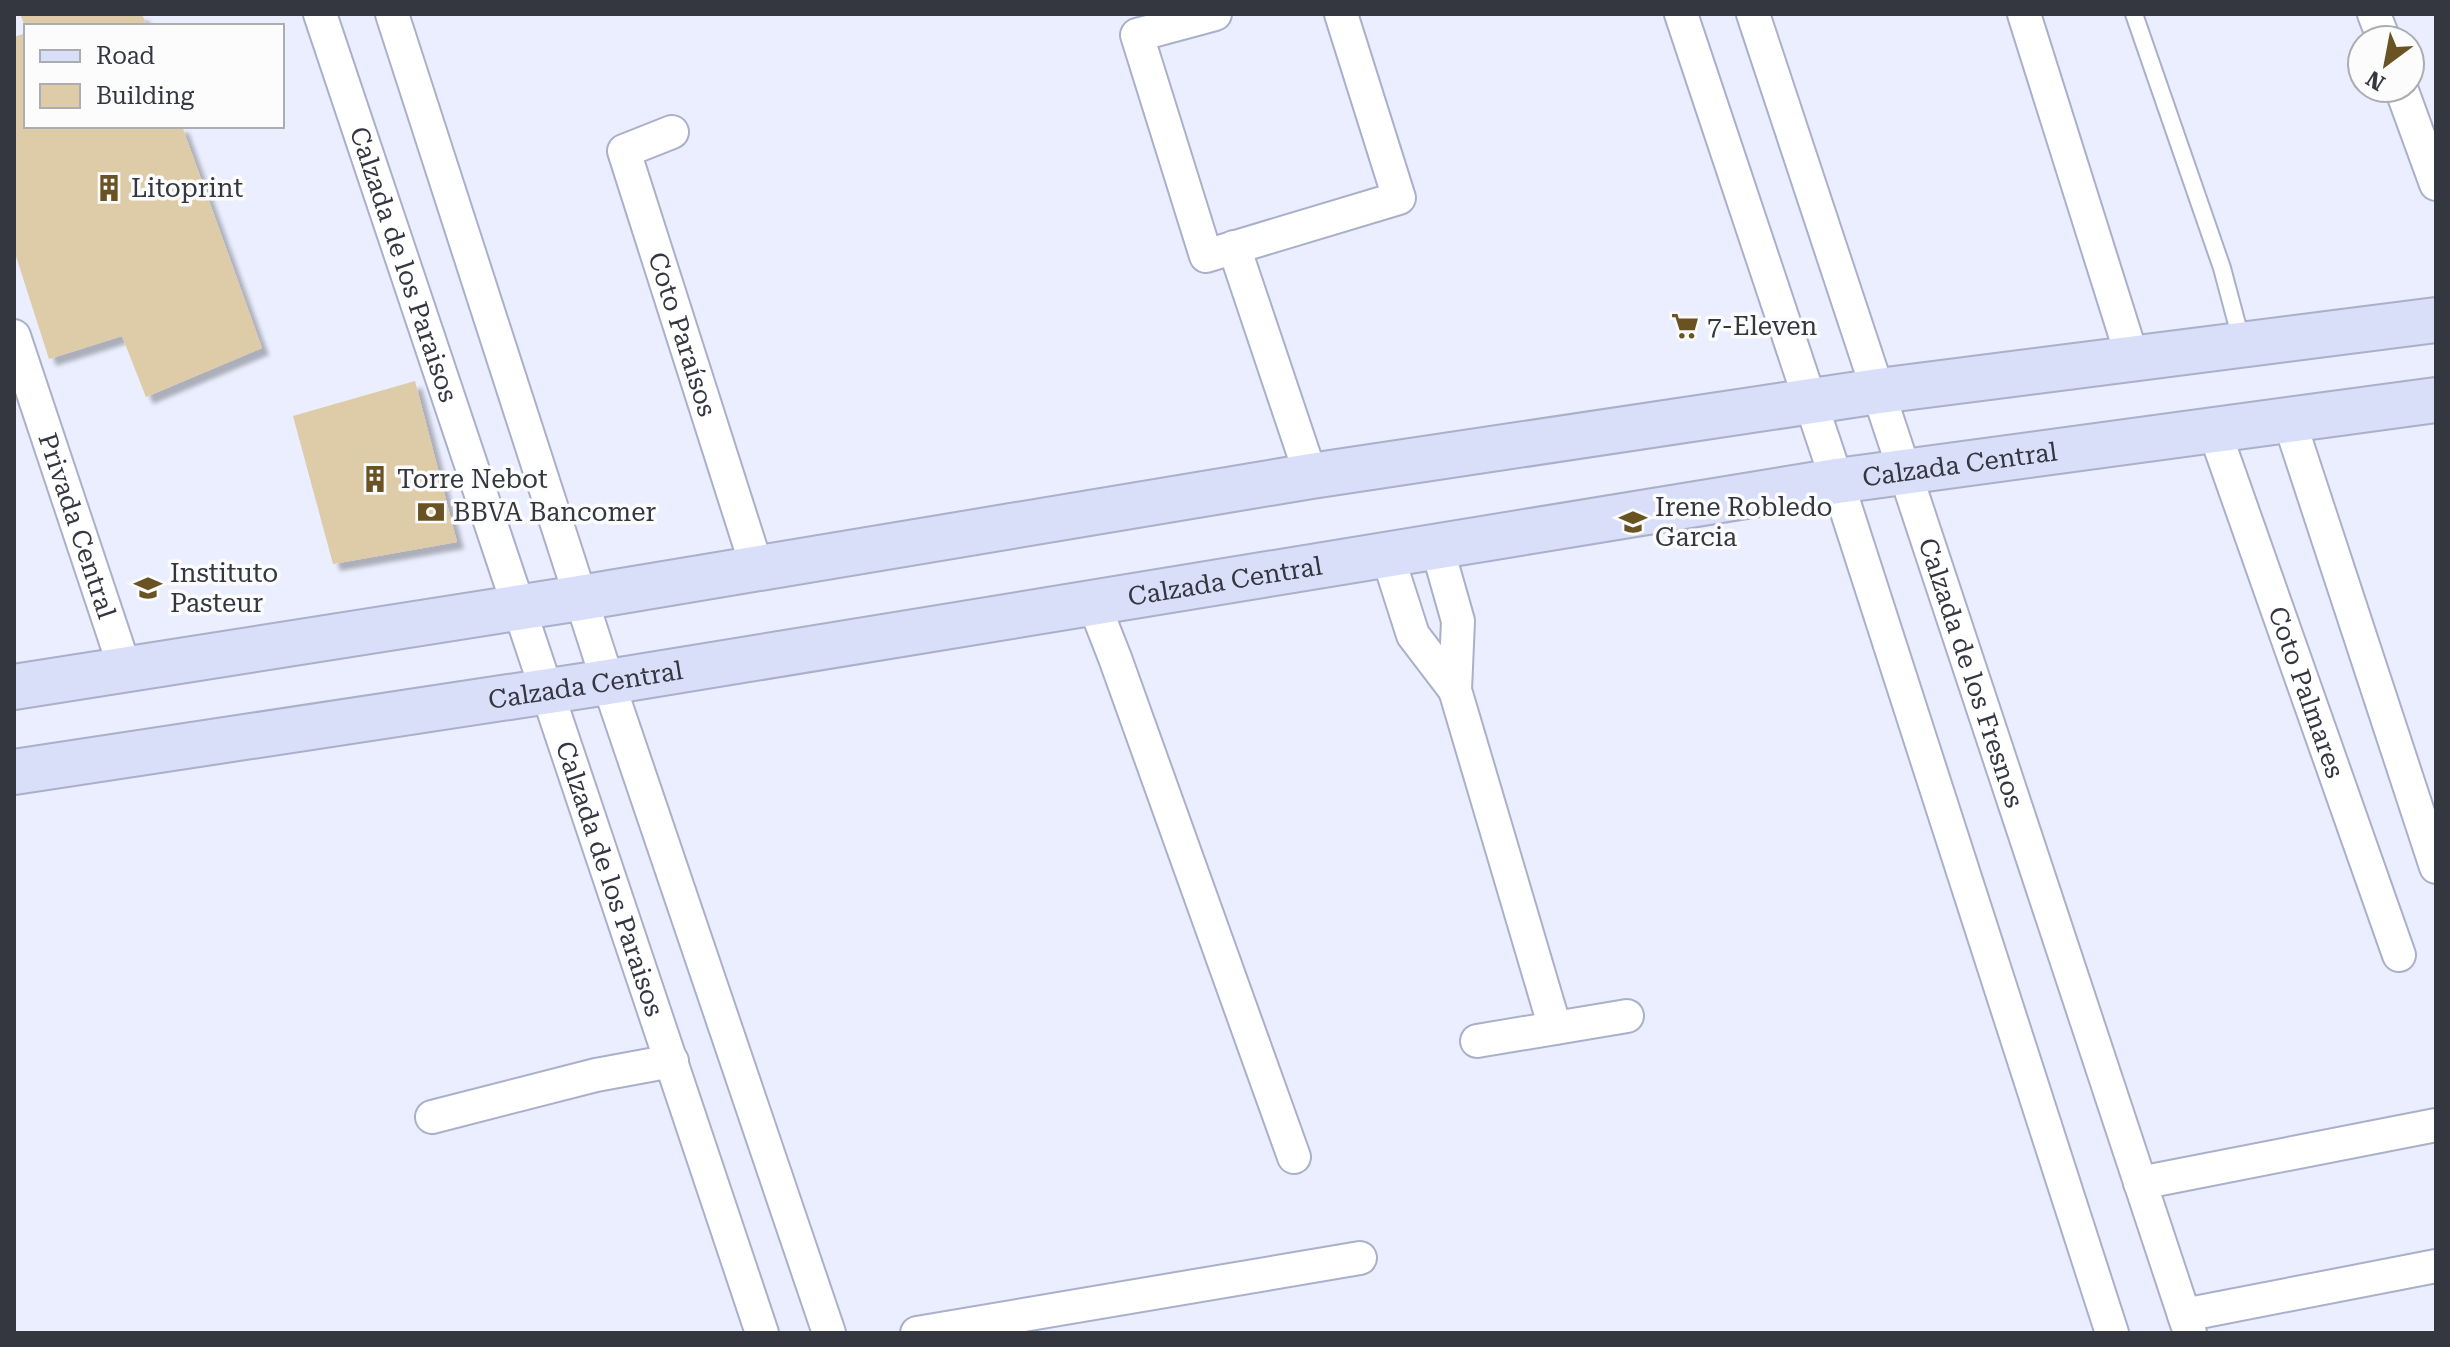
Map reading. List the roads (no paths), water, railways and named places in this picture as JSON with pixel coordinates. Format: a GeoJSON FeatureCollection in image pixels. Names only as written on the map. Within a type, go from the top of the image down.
{"type":"FeatureCollection","features":[{"type":"Feature","properties":{"kind":"street","name":"Calzada de los Paraisos"},"geometry":{"type":"LineString","coordinates":[[320,14],[762,1333]]}},
{"type":"Feature","properties":{"kind":"street"},"geometry":{"type":"LineString","coordinates":[[392,14],[580,598],[829,1333]]}},
{"type":"Feature","properties":{"kind":"street"},"geometry":{"type":"LineString","coordinates":[[1215,14],[1137,35],[1206,256],[1399,198],[1341,14]]}},
{"type":"Feature","properties":{"kind":"street"},"geometry":{"type":"LineString","coordinates":[[1681,14],[1811,401],[2112,1333]]}},
{"type":"Feature","properties":{"kind":"street","name":"Calzada de los Fresnos"},"geometry":{"type":"LineString","coordinates":[[1753,14],[2187,1324]]}},
{"type":"Feature","properties":{"kind":"street"},"geometry":{"type":"LineString","coordinates":[[2024,14],[2133,360]]}},
{"type":"Feature","properties":{"kind":"street"},"geometry":{"type":"LineString","coordinates":[[2407,104],[2436,184]]}},
{"type":"Feature","properties":{"kind":"street","name":"Coto Paraísos"},"geometry":{"type":"LineString","coordinates":[[672,132],[624,151],[757,568]]}},
{"type":"Feature","properties":{"kind":"street"},"geometry":{"type":"LineString","coordinates":[[1234,247],[1311,476]]}},
{"type":"Feature","properties":{"kind":"street"},"geometry":{"type":"LineString","coordinates":[[14,687],[580,598],[1311,476],[1879,391],[2436,320]]}},
{"type":"Feature","properties":{"kind":"street","name":"Privada Central"},"geometry":{"type":"LineString","coordinates":[[14,336],[125,669]]}},
{"type":"Feature","properties":{"kind":"street","name":"Calzada Central"},"geometry":{"type":"LineString","coordinates":[[14,772],[547,692],[1837,481],[2436,400]]}},
{"type":"Feature","properties":{"kind":"street"},"geometry":{"type":"LineString","coordinates":[[2289,420],[2436,867]]}},
{"type":"Feature","properties":{"kind":"street","name":"Coto Palmares"},"geometry":{"type":"LineString","coordinates":[[2214,430],[2399,955]]}},
{"type":"Feature","properties":{"kind":"street"},"geometry":{"type":"LineString","coordinates":[[1437,547],[1458,621],[1455,690],[1555,1028]]}},
{"type":"Feature","properties":{"kind":"street"},"geometry":{"type":"LineString","coordinates":[[1387,554],[1413,635],[1455,690]]}},
{"type":"Feature","properties":{"kind":"street"},"geometry":{"type":"LineString","coordinates":[[1093,602],[1294,1157]]}},
{"type":"Feature","properties":{"kind":"street"},"geometry":{"type":"LineString","coordinates":[[1477,1041],[1627,1016]]}},
{"type":"Feature","properties":{"kind":"street"},"geometry":{"type":"LineString","coordinates":[[432,1117],[596,1075],[672,1061]]}},
{"type":"Feature","properties":{"kind":"street"},"geometry":{"type":"LineString","coordinates":[[2140,1183],[2436,1125]]}},
{"type":"Feature","properties":{"kind":"street"},"geometry":{"type":"LineString","coordinates":[[917,1333],[1360,1258]]}},
{"type":"Feature","properties":{"kind":"street"},"geometry":{"type":"LineString","coordinates":[[2187,1324],[2436,1266]]}},
{"type":"Feature","properties":{"kind":"lane"},"geometry":{"type":"LineString","coordinates":[[2134,14],[2222,268],[2242,344]]}},
{"type":"Feature","properties":{"kind":"place","name":"Litoprint"},"geometry":{"type":"Point","coordinates":[109,188]}},
{"type":"Feature","properties":{"kind":"place","name":"7-Eleven"},"geometry":{"type":"Point","coordinates":[1685,326]}},
{"type":"Feature","properties":{"kind":"place","name":"Torre Nebot"},"geometry":{"type":"Point","coordinates":[375,479]}},
{"type":"Feature","properties":{"kind":"place","name":"BBVA Bancomer"},"geometry":{"type":"Point","coordinates":[431,512]}},
{"type":"Feature","properties":{"kind":"place","name":"Irene Robledo Garcia"},"geometry":{"type":"Point","coordinates":[1633,522]}},
{"type":"Feature","properties":{"kind":"place","name":"Instituto Pasteur"},"geometry":{"type":"Point","coordinates":[148,588]}}]}
